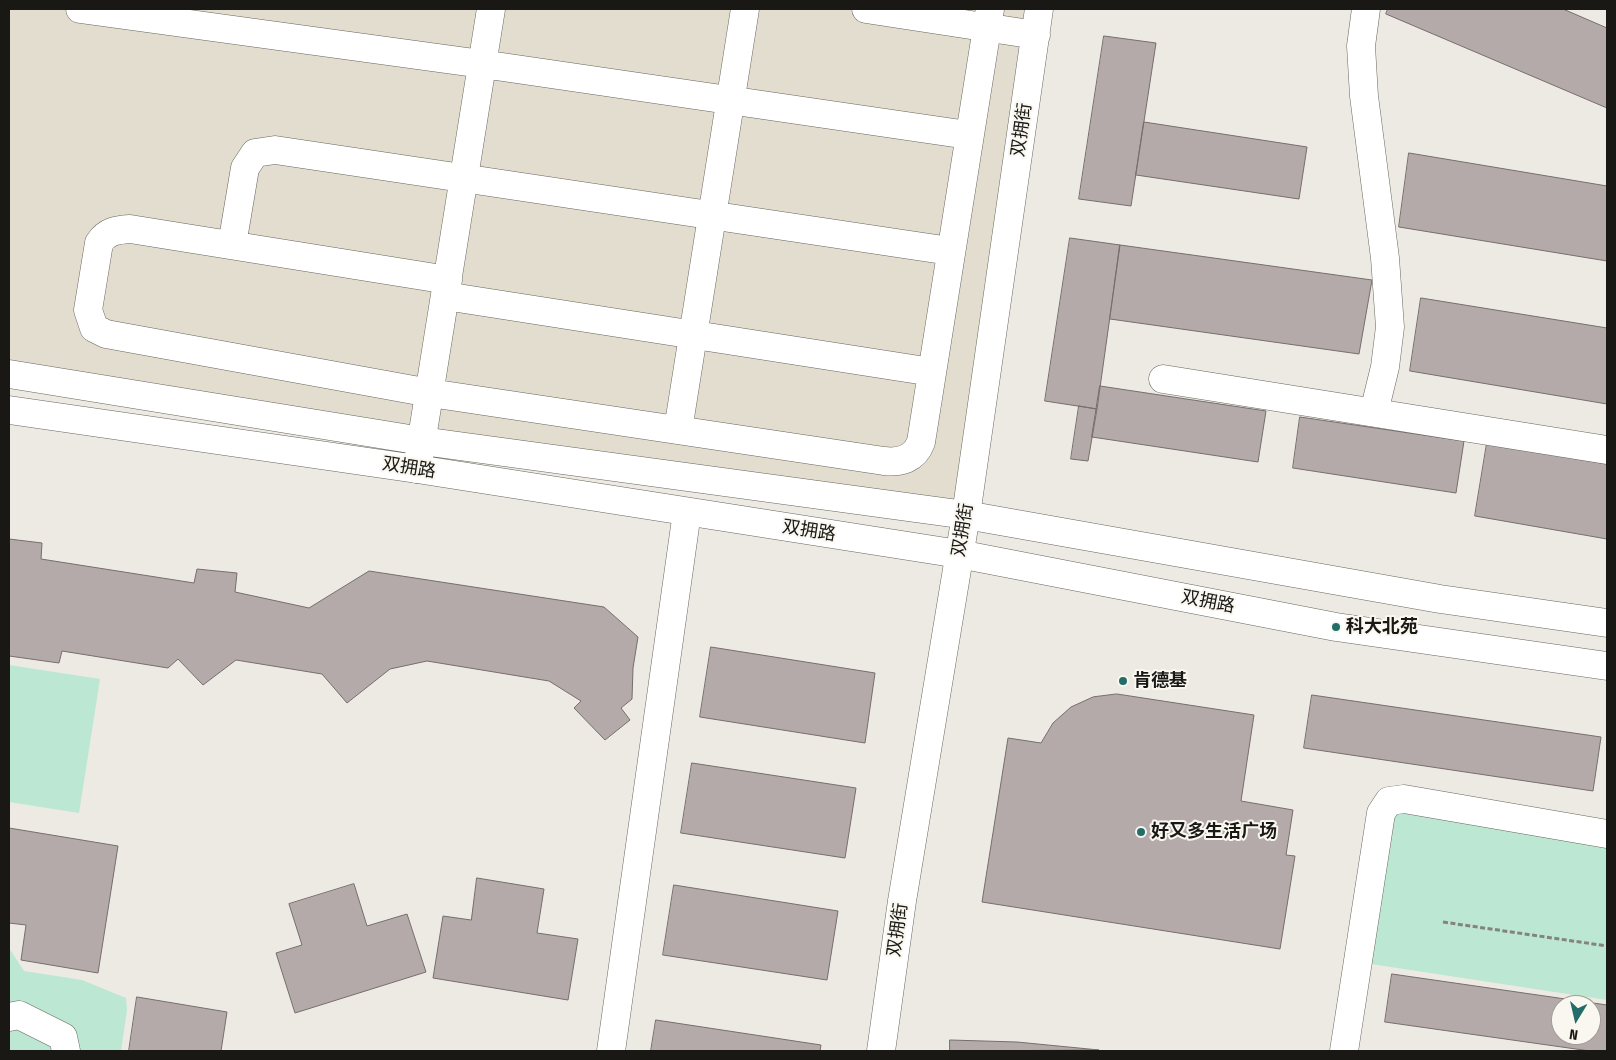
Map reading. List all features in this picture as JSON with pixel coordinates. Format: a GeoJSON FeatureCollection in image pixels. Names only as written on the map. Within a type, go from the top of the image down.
{"type":"FeatureCollection","features":[{"type":"Feature","properties":{"kind":"street"},"geometry":{"type":"LineString","coordinates":[[80,9],[482,64],[968,135]]}},
{"type":"Feature","properties":{"kind":"street"},"geometry":{"type":"LineString","coordinates":[[417,469],[490,9]]}},
{"type":"Feature","properties":{"kind":"street"},"geometry":{"type":"LineString","coordinates":[[678,430],[745,9]]}},
{"type":"Feature","properties":{"kind":"street"},"geometry":{"type":"LineString","coordinates":[[866,9],[1037,22]]}},
{"type":"Feature","properties":{"kind":"street"},"geometry":{"type":"LineString","coordinates":[[1366,9],[1361,46],[1364,96],[1385,258],[1390,327],[1384,367],[1374,412]]}},
{"type":"Feature","properties":{"kind":"street"},"geometry":{"type":"LineString","coordinates":[[932,372],[693,335],[232,246],[130,229],[117,230],[105,234],[99,243],[88,310],[94,328],[106,334],[430,393],[898,462],[918,451],[932,372],[988,18]]}},
{"type":"Feature","properties":{"kind":"street","name":"双拥街"},"geometry":{"type":"LineString","coordinates":[[881,1051],[904,892],[966,515],[1037,22]]}},
{"type":"Feature","properties":{"kind":"street"},"geometry":{"type":"LineString","coordinates":[[232,246],[245,168],[255,152],[263,150],[950,251]]}},
{"type":"Feature","properties":{"kind":"street","name":"双拥路"},"geometry":{"type":"LineString","coordinates":[[9,374],[422,441],[966,515],[1440,599],[1607,623]]}},
{"type":"Feature","properties":{"kind":"street"},"geometry":{"type":"LineString","coordinates":[[1163,378],[1607,450]]}},
{"type":"Feature","properties":{"kind":"street","name":"双拥路"},"geometry":{"type":"LineString","coordinates":[[9,410],[417,469],[959,554],[1336,627],[1607,666]]}},
{"type":"Feature","properties":{"kind":"street"},"geometry":{"type":"LineString","coordinates":[[611,1051],[687,512]]}},
{"type":"Feature","properties":{"kind":"street"},"geometry":{"type":"LineString","coordinates":[[1344,1051],[1381,813],[1389,801],[1404,799],[1607,834]]}},
{"type":"Feature","properties":{"kind":"street"},"geometry":{"type":"LineString","coordinates":[[9,1017],[19,1015],[63,1037],[66,1051]]}},
{"type":"Feature","properties":{"kind":"path"},"geometry":{"type":"LineString","coordinates":[[1443,922],[1607,946]]}},
{"type":"Feature","properties":{"kind":"shaded area"},"geometry":{"type":"Polygon","coordinates":[[[9,9],[1039,9],[966,515],[9,371],[9,9]]]}},
{"type":"Feature","properties":{"kind":"green space"},"geometry":{"type":"Polygon","coordinates":[[[9,665],[100,679],[79,813],[9,802],[9,665]]]}},
{"type":"Feature","properties":{"kind":"green space"},"geometry":{"type":"Polygon","coordinates":[[[1385,797],[1607,834],[1607,1000],[1601,999],[1601,995],[1574,995],[1358,962],[1385,797]]]}},
{"type":"Feature","properties":{"kind":"green space"},"geometry":{"type":"Polygon","coordinates":[[[9,948],[24,971],[82,980],[126,998],[127,1010],[121,1051],[9,1051],[9,948]]]}},
{"type":"Feature","properties":{"kind":"building"},"geometry":{"type":"Polygon","coordinates":[[[1388,9],[1563,9],[1607,28],[1607,108],[1386,14],[1388,9]]]}},
{"type":"Feature","properties":{"kind":"building"},"geometry":{"type":"Polygon","coordinates":[[[1104,36],[1156,43],[1131,206],[1079,199],[1104,36]]]}},
{"type":"Feature","properties":{"kind":"building"},"geometry":{"type":"Polygon","coordinates":[[[1144,122],[1307,147],[1299,199],[1136,175],[1144,122]]]}},
{"type":"Feature","properties":{"kind":"building"},"geometry":{"type":"Polygon","coordinates":[[[1409,153],[1607,186],[1607,261],[1399,227],[1409,153]]]}},
{"type":"Feature","properties":{"kind":"building"},"geometry":{"type":"Polygon","coordinates":[[[1070,238],[1120,245],[1097,409],[1045,401],[1070,238]]]}},
{"type":"Feature","properties":{"kind":"building"},"geometry":{"type":"Polygon","coordinates":[[[1120,245],[1372,280],[1359,354],[1110,319],[1120,245]]]}},
{"type":"Feature","properties":{"kind":"building"},"geometry":{"type":"Polygon","coordinates":[[[1421,298],[1607,328],[1607,404],[1410,371],[1421,298]]]}},
{"type":"Feature","properties":{"kind":"building"},"geometry":{"type":"Polygon","coordinates":[[[1100,386],[1266,411],[1258,462],[1092,437],[1100,386]]]}},
{"type":"Feature","properties":{"kind":"building"},"geometry":{"type":"Polygon","coordinates":[[[1079,406],[1097,409],[1088,461],[1071,459],[1079,406]]]}},
{"type":"Feature","properties":{"kind":"building"},"geometry":{"type":"Polygon","coordinates":[[[1300,417],[1464,441],[1456,493],[1293,468],[1300,417]]]}},
{"type":"Feature","properties":{"kind":"building"},"geometry":{"type":"Polygon","coordinates":[[[1487,443],[1607,464],[1607,539],[1475,516],[1487,443]]]}},
{"type":"Feature","properties":{"kind":"building"},"geometry":{"type":"Polygon","coordinates":[[[9,539],[42,543],[41,559],[194,583],[197,569],[237,573],[235,592],[309,608],[369,571],[604,607],[638,637],[633,668],[632,699],[621,708],[630,720],[605,740],[574,708],[581,701],[549,681],[427,661],[390,669],[347,703],[322,674],[236,660],[203,685],[178,659],[168,668],[62,651],[59,663],[9,656],[9,539]]]}},
{"type":"Feature","properties":{"kind":"building"},"geometry":{"type":"Polygon","coordinates":[[[711,647],[875,673],[865,743],[700,717],[711,647]]]}},
{"type":"Feature","properties":{"kind":"building","name":"好又多生活广场"},"geometry":{"type":"Polygon","coordinates":[[[1117,694],[1254,715],[1241,801],[1293,810],[1286,855],[1295,856],[1280,949],[982,902],[1008,738],[1041,743],[1053,723],[1071,707],[1093,697],[1117,694]]]}},
{"type":"Feature","properties":{"kind":"building"},"geometry":{"type":"Polygon","coordinates":[[[1312,695],[1601,737],[1593,791],[1304,748],[1312,695]]]}},
{"type":"Feature","properties":{"kind":"building"},"geometry":{"type":"Polygon","coordinates":[[[692,763],[856,788],[845,858],[681,833],[692,763]]]}},
{"type":"Feature","properties":{"kind":"building"},"geometry":{"type":"Polygon","coordinates":[[[9,828],[118,846],[98,973],[21,960],[26,925],[9,923],[9,828]]]}},
{"type":"Feature","properties":{"kind":"building"},"geometry":{"type":"Polygon","coordinates":[[[477,878],[544,889],[537,933],[578,939],[568,1000],[433,978],[443,916],[471,920],[477,878]]]}},
{"type":"Feature","properties":{"kind":"building"},"geometry":{"type":"Polygon","coordinates":[[[354,884],[367,926],[407,914],[426,972],[295,1013],[276,953],[302,945],[289,904],[354,884]]]}},
{"type":"Feature","properties":{"kind":"building"},"geometry":{"type":"Polygon","coordinates":[[[674,885],[838,911],[827,980],[663,955],[674,885]]]}},
{"type":"Feature","properties":{"kind":"building"},"geometry":{"type":"Polygon","coordinates":[[[1392,974],[1551,997],[1551,1045],[1601,1045],[1601,1004],[1607,1005],[1607,1051],[1590,1051],[1385,1022],[1392,974]]]}},
{"type":"Feature","properties":{"kind":"building"},"geometry":{"type":"Polygon","coordinates":[[[137,997],[227,1012],[221,1051],[129,1051],[137,997]]]}},
{"type":"Feature","properties":{"kind":"building"},"geometry":{"type":"Polygon","coordinates":[[[656,1020],[821,1045],[820,1051],[651,1051],[656,1020]]]}},
{"type":"Feature","properties":{"kind":"building"},"geometry":{"type":"Polygon","coordinates":[[[950,1040],[1017,1042],[1099,1050],[950,1051],[950,1040]]]}},
{"type":"Feature","properties":{"kind":"place","name":"科大北苑"},"geometry":{"type":"Point","coordinates":[1336,627]}},
{"type":"Feature","properties":{"kind":"place","name":"肯德基"},"geometry":{"type":"Point","coordinates":[1123,681]}},
{"type":"Feature","properties":{"kind":"place","name":"好又多生活广场"},"geometry":{"type":"Point","coordinates":[1141,832]}}]}
